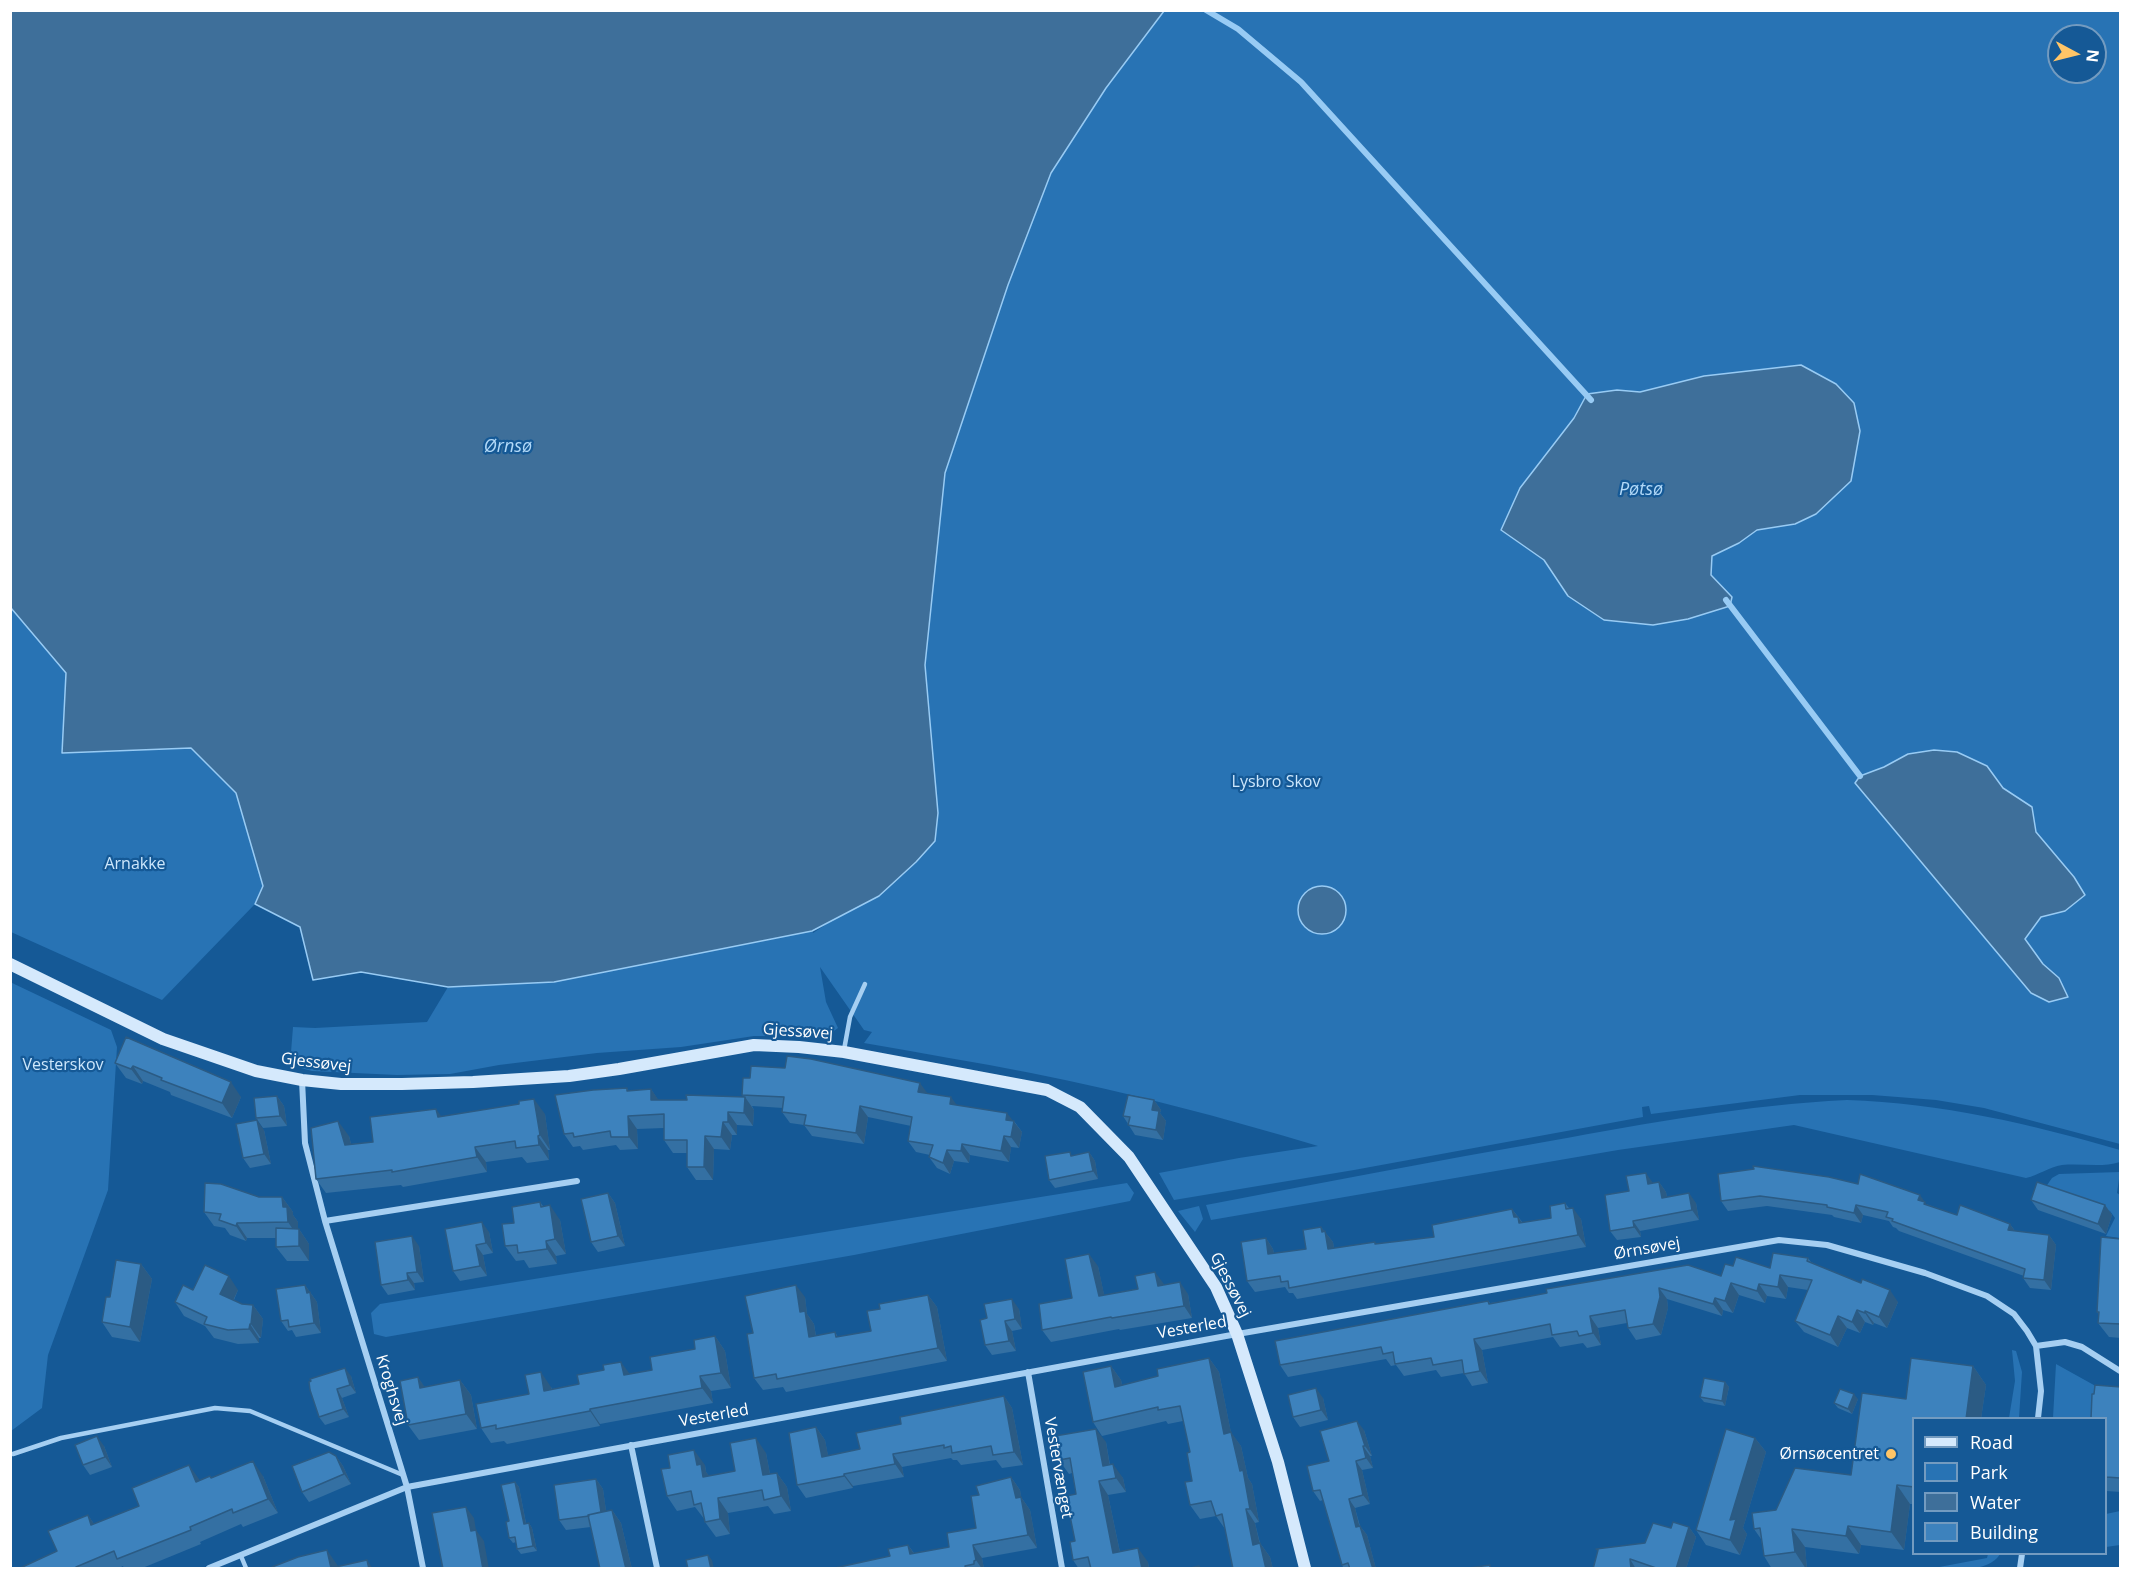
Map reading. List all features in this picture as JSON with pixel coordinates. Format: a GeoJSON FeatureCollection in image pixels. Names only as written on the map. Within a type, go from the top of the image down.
{"type":"FeatureCollection","features":[{"type":"Feature","properties":{"kind":"street","name":"Gjessøvej"},"geometry":{"type":"LineString","coordinates":[[10,964],[163,1039],[246,1068],[302,1080],[341,1084],[392,1084],[546,1078],[594,1074],[754,1045],[844,1052],[1047,1090],[1080,1107],[1129,1157],[1172,1218],[1216,1287],[1237,1334],[1278,1462],[1305,1569]]}},
{"type":"Feature","properties":{"kind":"street","name":"Kroghsvej"},"geometry":{"type":"LineString","coordinates":[[302,1080],[305,1143],[325,1221],[407,1487],[423,1569]]}},
{"type":"Feature","properties":{"kind":"street"},"geometry":{"type":"LineString","coordinates":[[325,1221],[577,1181]]}},
{"type":"Feature","properties":{"kind":"street","name":"Ørnsøvej"},"geometry":{"type":"LineString","coordinates":[[1237,1334],[1779,1240],[1827,1245],[1925,1273],[1987,1296],[2014,1314],[2036,1346],[2041,1391],[2038,1417]]}},
{"type":"Feature","properties":{"kind":"street","name":"Vesterled"},"geometry":{"type":"LineString","coordinates":[[209,1569],[407,1487],[1237,1334]]}},
{"type":"Feature","properties":{"kind":"street"},"geometry":{"type":"LineString","coordinates":[[2036,1346],[2065,1342],[2082,1347],[2121,1371]]}},
{"type":"Feature","properties":{"kind":"street","name":"Vestervænget"},"geometry":{"type":"LineString","coordinates":[[1028,1372],[1062,1569]]}},
{"type":"Feature","properties":{"kind":"street"},"geometry":{"type":"LineString","coordinates":[[631,1445],[657,1569]]}},
{"type":"Feature","properties":{"kind":"lane"},"geometry":{"type":"LineString","coordinates":[[844,1052],[850,1017],[865,984]]}},
{"type":"Feature","properties":{"kind":"lane"},"geometry":{"type":"LineString","coordinates":[[13,1454],[62,1438],[214,1408],[250,1411],[403,1475]]}},
{"type":"Feature","properties":{"kind":"lane"},"geometry":{"type":"LineString","coordinates":[[241,1556],[246,1569]]}},
{"type":"Feature","properties":{"kind":"green space","name":"Lysbro Skov"},"geometry":{"type":"Polygon","coordinates":[[[1129,11],[2120,11],[2120,1144],[1984,1108],[1936,1100],[1872,1095],[1800,1095],[1651,1114],[1649,1106],[1642,1107],[1643,1117],[1354,1170],[1174,1200],[1159,1173],[1318,1146],[1104,1088],[864,1043],[872,1032],[864,1030],[820,967],[826,1002],[838,1028],[827,1036],[754,1036],[681,1047],[597,1053],[499,1065],[450,1074],[397,1075],[312,1071],[290,1065],[293,1027],[315,1028],[427,1022],[448,987],[554,982],[812,931],[813,933],[908,870],[874,505],[1129,11]]]}},
{"type":"Feature","properties":{"kind":"green space","name":"Arnakke"},"geometry":{"type":"Polygon","coordinates":[[[10,553],[235,778],[263,886],[255,904],[162,1000],[11,932],[10,553]]]}},
{"type":"Feature","properties":{"kind":"green space","name":"Vesterskov"},"geometry":{"type":"Polygon","coordinates":[[[10,982],[111,1030],[117,1047],[108,1190],[48,1355],[42,1408],[11,1431],[10,982]]]}},
{"type":"Feature","properties":{"kind":"green space"},"geometry":{"type":"Polygon","coordinates":[[[1847,1100],[1917,1105],[1985,1116],[2120,1150],[2120,1162],[2106,1165],[2062,1165],[2026,1178],[1794,1125],[1618,1150],[1211,1220],[1206,1205],[1661,1121],[1735,1110],[1847,1100]]]}},
{"type":"Feature","properties":{"kind":"green space"},"geometry":{"type":"Polygon","coordinates":[[[2120,1172],[2117,1193],[2120,1195],[2120,1238],[2106,1236],[2115,1218],[2110,1211],[2045,1188],[2052,1178],[2059,1174],[2120,1172]]]}},
{"type":"Feature","properties":{"kind":"green space"},"geometry":{"type":"Polygon","coordinates":[[[1127,1183],[1134,1193],[1130,1201],[854,1255],[386,1337],[374,1334],[371,1313],[380,1304],[1127,1183]]]}},
{"type":"Feature","properties":{"kind":"green space"},"geometry":{"type":"Polygon","coordinates":[[[1199,1206],[1203,1219],[1195,1232],[1178,1211],[1199,1206]]]}},
{"type":"Feature","properties":{"kind":"green space"},"geometry":{"type":"Polygon","coordinates":[[[2012,1350],[2016,1351],[2022,1372],[2019,1417],[2009,1417],[2015,1381],[2012,1350]]]}},
{"type":"Feature","properties":{"kind":"green space"},"geometry":{"type":"Polygon","coordinates":[[[2056,1364],[2101,1389],[2099,1417],[2053,1417],[2056,1364]]]}},
{"type":"Feature","properties":{"kind":"green space"},"geometry":{"type":"Polygon","coordinates":[[[2120,1511],[2120,1545],[2107,1547],[2107,1514],[2120,1511]]]}},
{"type":"Feature","properties":{"kind":"green space"},"geometry":{"type":"Polygon","coordinates":[[[1988,1555],[1999,1555],[1995,1560],[1980,1567],[1934,1568],[1987,1558],[1988,1555]]]}},
{"type":"Feature","properties":{"kind":"water","name":"Ørnsø"},"geometry":{"type":"Polygon","coordinates":[[[10,11],[1164,11],[1106,88],[1051,173],[1008,285],[945,473],[925,665],[938,813],[935,841],[916,862],[879,896],[812,931],[554,982],[448,987],[361,972],[313,980],[300,927],[255,904],[263,886],[236,793],[191,748],[62,753],[66,673],[11,608],[10,11]]]}},
{"type":"Feature","properties":{"kind":"water","name":"Pøtsø"},"geometry":{"type":"Polygon","coordinates":[[[1801,365],[1836,384],[1854,403],[1860,431],[1851,481],[1816,514],[1795,524],[1757,530],[1739,543],[1712,556],[1711,575],[1732,597],[1730,606],[1688,619],[1653,625],[1604,620],[1568,596],[1544,560],[1501,530],[1520,488],[1574,418],[1587,394],[1617,390],[1640,392],[1704,376],[1801,365]]]}},
{"type":"Feature","properties":{"kind":"water"},"geometry":{"type":"Polygon","coordinates":[[[1934,750],[1957,752],[1987,766],[2003,788],[2032,807],[2036,832],[2074,877],[2085,895],[2065,911],[2041,917],[2025,939],[2043,964],[2059,978],[2068,997],[2049,1002],[2031,993],[1855,783],[1860,776],[1884,767],[1908,754],[1934,750]]]}},
{"type":"Feature","properties":{"kind":"water"},"geometry":{"type":"Polygon","coordinates":[[[1322,886],[1339,893],[1346,910],[1339,927],[1322,934],[1305,927],[1298,910],[1305,893],[1322,886]]]}},
{"type":"Feature","properties":{"kind":"building"},"geometry":{"type":"Polygon","coordinates":[[[126,1037],[231,1082],[222,1103],[161,1080],[162,1078],[133,1066],[131,1069],[115,1063],[126,1037]]]}},
{"type":"Feature","properties":{"kind":"building"},"geometry":{"type":"Polygon","coordinates":[[[787,1056],[811,1059],[920,1083],[918,1092],[951,1097],[950,1104],[1007,1113],[1006,1120],[1014,1121],[1011,1137],[1004,1136],[1001,1151],[962,1144],[961,1151],[947,1150],[943,1163],[929,1157],[933,1145],[908,1141],[912,1117],[860,1106],[856,1133],[804,1125],[806,1115],[782,1112],[784,1097],[742,1095],[743,1078],[750,1078],[751,1066],[785,1068],[787,1056]]]}},
{"type":"Feature","properties":{"kind":"building"},"geometry":{"type":"Polygon","coordinates":[[[627,1088],[627,1091],[651,1089],[651,1100],[687,1100],[686,1095],[745,1097],[744,1113],[728,1112],[728,1122],[723,1122],[721,1137],[705,1136],[704,1167],[687,1167],[687,1140],[664,1140],[664,1114],[628,1116],[629,1137],[611,1137],[610,1131],[574,1137],[573,1133],[564,1134],[555,1095],[627,1088]]]}},
{"type":"Feature","properties":{"kind":"building"},"geometry":{"type":"Polygon","coordinates":[[[1128,1095],[1154,1100],[1152,1110],[1159,1111],[1156,1130],[1128,1125],[1130,1117],[1123,1116],[1128,1095]]]}},
{"type":"Feature","properties":{"kind":"building"},"geometry":{"type":"Polygon","coordinates":[[[277,1096],[280,1116],[256,1118],[254,1098],[277,1096]]]}},
{"type":"Feature","properties":{"kind":"building"},"geometry":{"type":"Polygon","coordinates":[[[534,1099],[540,1135],[538,1136],[539,1145],[516,1148],[515,1141],[475,1147],[477,1157],[392,1172],[392,1170],[316,1179],[311,1128],[338,1121],[345,1145],[373,1142],[370,1117],[436,1109],[438,1117],[519,1104],[519,1101],[534,1099]]]}},
{"type":"Feature","properties":{"kind":"building"},"geometry":{"type":"Polygon","coordinates":[[[257,1120],[264,1154],[243,1158],[236,1124],[257,1120]]]}},
{"type":"Feature","properties":{"kind":"building"},"geometry":{"type":"Polygon","coordinates":[[[1070,1152],[1071,1156],[1089,1152],[1093,1171],[1049,1180],[1045,1156],[1070,1152]]]}},
{"type":"Feature","properties":{"kind":"building"},"geometry":{"type":"Polygon","coordinates":[[[1753,1166],[1829,1177],[1858,1184],[1860,1174],[1920,1195],[1918,1200],[1925,1202],[1924,1204],[1957,1215],[1960,1205],[2010,1224],[2008,1230],[2049,1235],[2044,1280],[2023,1278],[2025,1269],[1892,1221],[1893,1219],[1886,1217],[1888,1212],[1856,1205],[1854,1213],[1827,1207],[1827,1205],[1760,1196],[1721,1201],[1718,1174],[1754,1169],[1753,1166]]]}},
{"type":"Feature","properties":{"kind":"building"},"geometry":{"type":"Polygon","coordinates":[[[1646,1173],[1648,1184],[1659,1182],[1662,1198],[1689,1193],[1692,1210],[1633,1221],[1634,1227],[1610,1231],[1605,1195],[1629,1191],[1626,1176],[1646,1173]]]}},
{"type":"Feature","properties":{"kind":"building"},"geometry":{"type":"Polygon","coordinates":[[[2037,1182],[2105,1205],[2098,1224],[2031,1200],[2037,1182]]]}},
{"type":"Feature","properties":{"kind":"building"},"geometry":{"type":"Polygon","coordinates":[[[205,1183],[221,1184],[259,1197],[282,1197],[283,1207],[287,1207],[288,1222],[237,1223],[236,1226],[219,1220],[221,1214],[204,1212],[205,1183]]]}},
{"type":"Feature","properties":{"kind":"building"},"geometry":{"type":"Polygon","coordinates":[[[608,1193],[618,1236],[591,1242],[581,1199],[608,1193]]]}},
{"type":"Feature","properties":{"kind":"building"},"geometry":{"type":"Polygon","coordinates":[[[540,1202],[541,1207],[550,1205],[555,1239],[546,1241],[547,1249],[518,1253],[517,1245],[505,1246],[502,1224],[514,1223],[512,1207],[540,1202]]]}},
{"type":"Feature","properties":{"kind":"building"},"geometry":{"type":"Polygon","coordinates":[[[1565,1203],[1566,1209],[1573,1208],[1578,1235],[1289,1288],[1288,1281],[1281,1282],[1280,1276],[1247,1281],[1241,1242],[1266,1238],[1268,1254],[1306,1249],[1303,1230],[1321,1227],[1322,1232],[1325,1231],[1328,1249],[1434,1237],[1432,1225],[1512,1209],[1519,1223],[1551,1218],[1550,1206],[1565,1203]]]}},
{"type":"Feature","properties":{"kind":"building"},"geometry":{"type":"Polygon","coordinates":[[[482,1222],[486,1243],[476,1245],[480,1266],[453,1271],[445,1229],[482,1222]]]}},
{"type":"Feature","properties":{"kind":"building"},"geometry":{"type":"Polygon","coordinates":[[[276,1228],[299,1229],[299,1246],[276,1247],[276,1228]]]}},
{"type":"Feature","properties":{"kind":"building"},"geometry":{"type":"Polygon","coordinates":[[[412,1236],[417,1272],[407,1273],[408,1280],[381,1285],[375,1242],[412,1236]]]}},
{"type":"Feature","properties":{"kind":"building"},"geometry":{"type":"Polygon","coordinates":[[[2101,1237],[2121,1239],[2121,1324],[2098,1323],[2101,1237]]]}},
{"type":"Feature","properties":{"kind":"building"},"geometry":{"type":"Polygon","coordinates":[[[1773,1253],[1808,1258],[1807,1261],[1861,1283],[1862,1279],[1890,1290],[1879,1317],[1857,1310],[1852,1322],[1838,1316],[1830,1335],[1795,1321],[1812,1280],[1780,1275],[1778,1287],[1759,1284],[1757,1291],[1731,1283],[1725,1301],[1715,1298],[1713,1304],[1659,1288],[1660,1297],[1653,1324],[1628,1328],[1625,1310],[1590,1316],[1593,1333],[1579,1336],[1577,1331],[1552,1335],[1550,1324],[1474,1339],[1480,1371],[1464,1374],[1462,1360],[1433,1365],[1431,1358],[1395,1364],[1393,1352],[1383,1354],[1381,1347],[1280,1365],[1275,1341],[1488,1301],[1489,1304],[1547,1293],[1546,1289],[1688,1265],[1721,1276],[1725,1264],[1733,1266],[1736,1257],[1770,1268],[1773,1253]]]}},
{"type":"Feature","properties":{"kind":"building"},"geometry":{"type":"Polygon","coordinates":[[[1089,1254],[1099,1296],[1138,1289],[1135,1276],[1155,1272],[1158,1286],[1180,1282],[1184,1306],[1042,1330],[1039,1304],[1072,1298],[1065,1259],[1089,1254]]]}},
{"type":"Feature","properties":{"kind":"building"},"geometry":{"type":"Polygon","coordinates":[[[116,1260],[141,1264],[130,1327],[102,1322],[106,1297],[110,1297],[116,1260]]]}},
{"type":"Feature","properties":{"kind":"building"},"geometry":{"type":"Polygon","coordinates":[[[205,1265],[229,1276],[220,1294],[242,1304],[253,1305],[249,1329],[228,1330],[204,1324],[207,1317],[175,1302],[183,1285],[193,1290],[205,1265]]]}},
{"type":"Feature","properties":{"kind":"building"},"geometry":{"type":"Polygon","coordinates":[[[305,1285],[307,1293],[310,1292],[314,1323],[289,1327],[288,1320],[281,1321],[276,1289],[305,1285]]]}},
{"type":"Feature","properties":{"kind":"building"},"geometry":{"type":"Polygon","coordinates":[[[796,1285],[800,1312],[805,1311],[809,1337],[835,1332],[836,1337],[871,1331],[867,1311],[880,1309],[879,1304],[928,1295],[938,1348],[777,1379],[776,1374],[754,1378],[747,1334],[753,1333],[745,1296],[796,1285]]]}},
{"type":"Feature","properties":{"kind":"building"},"geometry":{"type":"Polygon","coordinates":[[[1012,1299],[1015,1319],[1005,1321],[1009,1341],[985,1345],[980,1320],[987,1318],[984,1304],[1012,1299]]]}},
{"type":"Feature","properties":{"kind":"building"},"geometry":{"type":"Polygon","coordinates":[[[715,1336],[721,1373],[700,1376],[702,1388],[496,1429],[496,1425],[481,1428],[476,1404],[529,1394],[525,1375],[541,1372],[544,1391],[579,1384],[577,1375],[604,1370],[603,1365],[621,1362],[624,1375],[652,1370],[650,1357],[695,1349],[694,1340],[715,1336]]]}},
{"type":"Feature","properties":{"kind":"building"},"geometry":{"type":"Polygon","coordinates":[[[1209,1358],[1224,1434],[1231,1432],[1240,1471],[1243,1470],[1250,1509],[1246,1509],[1253,1545],[1260,1543],[1266,1569],[1233,1569],[1222,1514],[1216,1516],[1211,1501],[1190,1505],[1185,1482],[1192,1481],[1187,1453],[1190,1452],[1180,1406],[1158,1410],[1158,1407],[1093,1422],[1083,1372],[1111,1366],[1115,1387],[1158,1376],[1157,1369],[1209,1358]]]}},
{"type":"Feature","properties":{"kind":"building"},"geometry":{"type":"Polygon","coordinates":[[[1911,1358],[1973,1366],[1966,1417],[1912,1417],[1912,1487],[1897,1485],[1891,1532],[1848,1526],[1846,1536],[1792,1529],[1795,1552],[1764,1556],[1760,1528],[1754,1529],[1752,1513],[1776,1510],[1795,1468],[1851,1475],[1862,1393],[1906,1399],[1911,1358]]]}},
{"type":"Feature","properties":{"kind":"building"},"geometry":{"type":"Polygon","coordinates":[[[345,1368],[350,1385],[337,1389],[343,1409],[319,1417],[310,1390],[310,1379],[345,1368]]]}},
{"type":"Feature","properties":{"kind":"building"},"geometry":{"type":"Polygon","coordinates":[[[418,1377],[420,1388],[460,1380],[466,1414],[408,1425],[400,1381],[418,1377]]]}},
{"type":"Feature","properties":{"kind":"building"},"geometry":{"type":"Polygon","coordinates":[[[1704,1378],[1725,1382],[1722,1401],[1700,1397],[1704,1378]]]}},
{"type":"Feature","properties":{"kind":"building"},"geometry":{"type":"Polygon","coordinates":[[[2095,1385],[2121,1387],[2120,1478],[2107,1477],[2107,1417],[2091,1417],[2092,1394],[2094,1394],[2095,1385]]]}},
{"type":"Feature","properties":{"kind":"building"},"geometry":{"type":"Polygon","coordinates":[[[1316,1388],[1321,1410],[1293,1417],[1288,1395],[1316,1388]]]}},
{"type":"Feature","properties":{"kind":"building"},"geometry":{"type":"Polygon","coordinates":[[[1840,1389],[1854,1394],[1848,1409],[1834,1403],[1840,1389]]]}},
{"type":"Feature","properties":{"kind":"building"},"geometry":{"type":"Polygon","coordinates":[[[1004,1396],[1014,1452],[993,1455],[991,1446],[952,1453],[951,1446],[944,1448],[944,1445],[893,1454],[895,1464],[797,1485],[789,1433],[816,1427],[822,1457],[860,1449],[856,1433],[901,1424],[900,1417],[1004,1396]]]}},
{"type":"Feature","properties":{"kind":"building"},"geometry":{"type":"Polygon","coordinates":[[[1357,1421],[1365,1446],[1363,1446],[1366,1458],[1356,1461],[1363,1495],[1349,1499],[1356,1527],[1360,1526],[1373,1569],[1350,1569],[1348,1563],[1342,1565],[1320,1490],[1313,1491],[1307,1466],[1329,1461],[1320,1431],[1357,1421]]]}},
{"type":"Feature","properties":{"kind":"building"},"geometry":{"type":"Polygon","coordinates":[[[1096,1429],[1103,1466],[1113,1464],[1116,1478],[1099,1481],[1113,1553],[1138,1548],[1142,1569],[1091,1569],[1088,1557],[1073,1560],[1070,1542],[1075,1541],[1066,1496],[1076,1494],[1070,1458],[1059,1460],[1055,1436],[1096,1429]]]}},
{"type":"Feature","properties":{"kind":"building"},"geometry":{"type":"Polygon","coordinates":[[[1726,1429],[1755,1438],[1730,1520],[1736,1519],[1730,1540],[1696,1530],[1726,1429]]]}},
{"type":"Feature","properties":{"kind":"building"},"geometry":{"type":"Polygon","coordinates":[[[97,1436],[105,1457],[83,1465],[75,1445],[97,1436]]]}},
{"type":"Feature","properties":{"kind":"building"},"geometry":{"type":"Polygon","coordinates":[[[756,1438],[763,1475],[777,1473],[781,1496],[764,1500],[762,1490],[718,1498],[720,1519],[705,1522],[701,1503],[694,1505],[691,1491],[667,1496],[661,1469],[670,1468],[668,1455],[694,1450],[697,1465],[701,1464],[703,1477],[735,1471],[730,1443],[756,1438]]]}},
{"type":"Feature","properties":{"kind":"building"},"geometry":{"type":"Polygon","coordinates":[[[329,1452],[336,1456],[344,1474],[302,1492],[292,1466],[329,1452]]]}},
{"type":"Feature","properties":{"kind":"building"},"geometry":{"type":"Polygon","coordinates":[[[253,1461],[268,1499],[233,1513],[232,1509],[190,1527],[191,1530],[117,1559],[114,1551],[76,1567],[76,1569],[18,1569],[57,1551],[48,1531],[88,1515],[91,1525],[139,1506],[132,1488],[189,1465],[196,1482],[253,1461]]]}},
{"type":"Feature","properties":{"kind":"building"},"geometry":{"type":"Polygon","coordinates":[[[1011,1477],[1016,1498],[1021,1497],[1028,1535],[973,1545],[976,1560],[974,1564],[965,1566],[966,1569],[830,1569],[890,1556],[888,1549],[908,1545],[910,1554],[949,1547],[947,1533],[976,1528],[971,1496],[979,1495],[976,1486],[1011,1477]]]}},
{"type":"Feature","properties":{"kind":"building"},"geometry":{"type":"Polygon","coordinates":[[[596,1479],[601,1512],[559,1520],[554,1485],[596,1479]]]}},
{"type":"Feature","properties":{"kind":"building"},"geometry":{"type":"Polygon","coordinates":[[[515,1482],[524,1524],[529,1523],[533,1546],[517,1549],[515,1537],[509,1538],[506,1522],[509,1521],[501,1485],[515,1482]]]}},
{"type":"Feature","properties":{"kind":"building"},"geometry":{"type":"Polygon","coordinates":[[[466,1507],[471,1531],[476,1530],[483,1569],[443,1569],[432,1513],[466,1507]]]}},
{"type":"Feature","properties":{"kind":"building"},"geometry":{"type":"Polygon","coordinates":[[[612,1510],[626,1569],[600,1569],[588,1515],[612,1510]]]}},
{"type":"Feature","properties":{"kind":"building"},"geometry":{"type":"Polygon","coordinates":[[[1673,1522],[1689,1527],[1676,1569],[1659,1569],[1630,1559],[1631,1569],[1593,1569],[1598,1550],[1596,1549],[1645,1543],[1653,1523],[1671,1528],[1673,1522]]]}},
{"type":"Feature","properties":{"kind":"building"},"geometry":{"type":"Polygon","coordinates":[[[327,1550],[331,1568],[367,1560],[369,1569],[272,1569],[272,1567],[298,1557],[327,1550]]]}},
{"type":"Feature","properties":{"kind":"building"},"geometry":{"type":"Polygon","coordinates":[[[708,1555],[711,1569],[688,1569],[686,1560],[708,1555]]]}},
{"type":"Feature","properties":{"kind":"building"},"geometry":{"type":"Polygon","coordinates":[[[1490,1565],[1490,1569],[1462,1569],[1490,1565]]]}},
{"type":"Feature","properties":{"kind":"waterway"},"geometry":{"type":"LineString","coordinates":[[1206,10],[1238,29],[1301,82],[1591,400]]}},
{"type":"Feature","properties":{"kind":"waterway"},"geometry":{"type":"LineString","coordinates":[[1726,600],[1860,776]]}},
{"type":"Feature","properties":{"kind":"place","name":"Ørnsøcentret"},"geometry":{"type":"Point","coordinates":[1891,1454]}}]}
